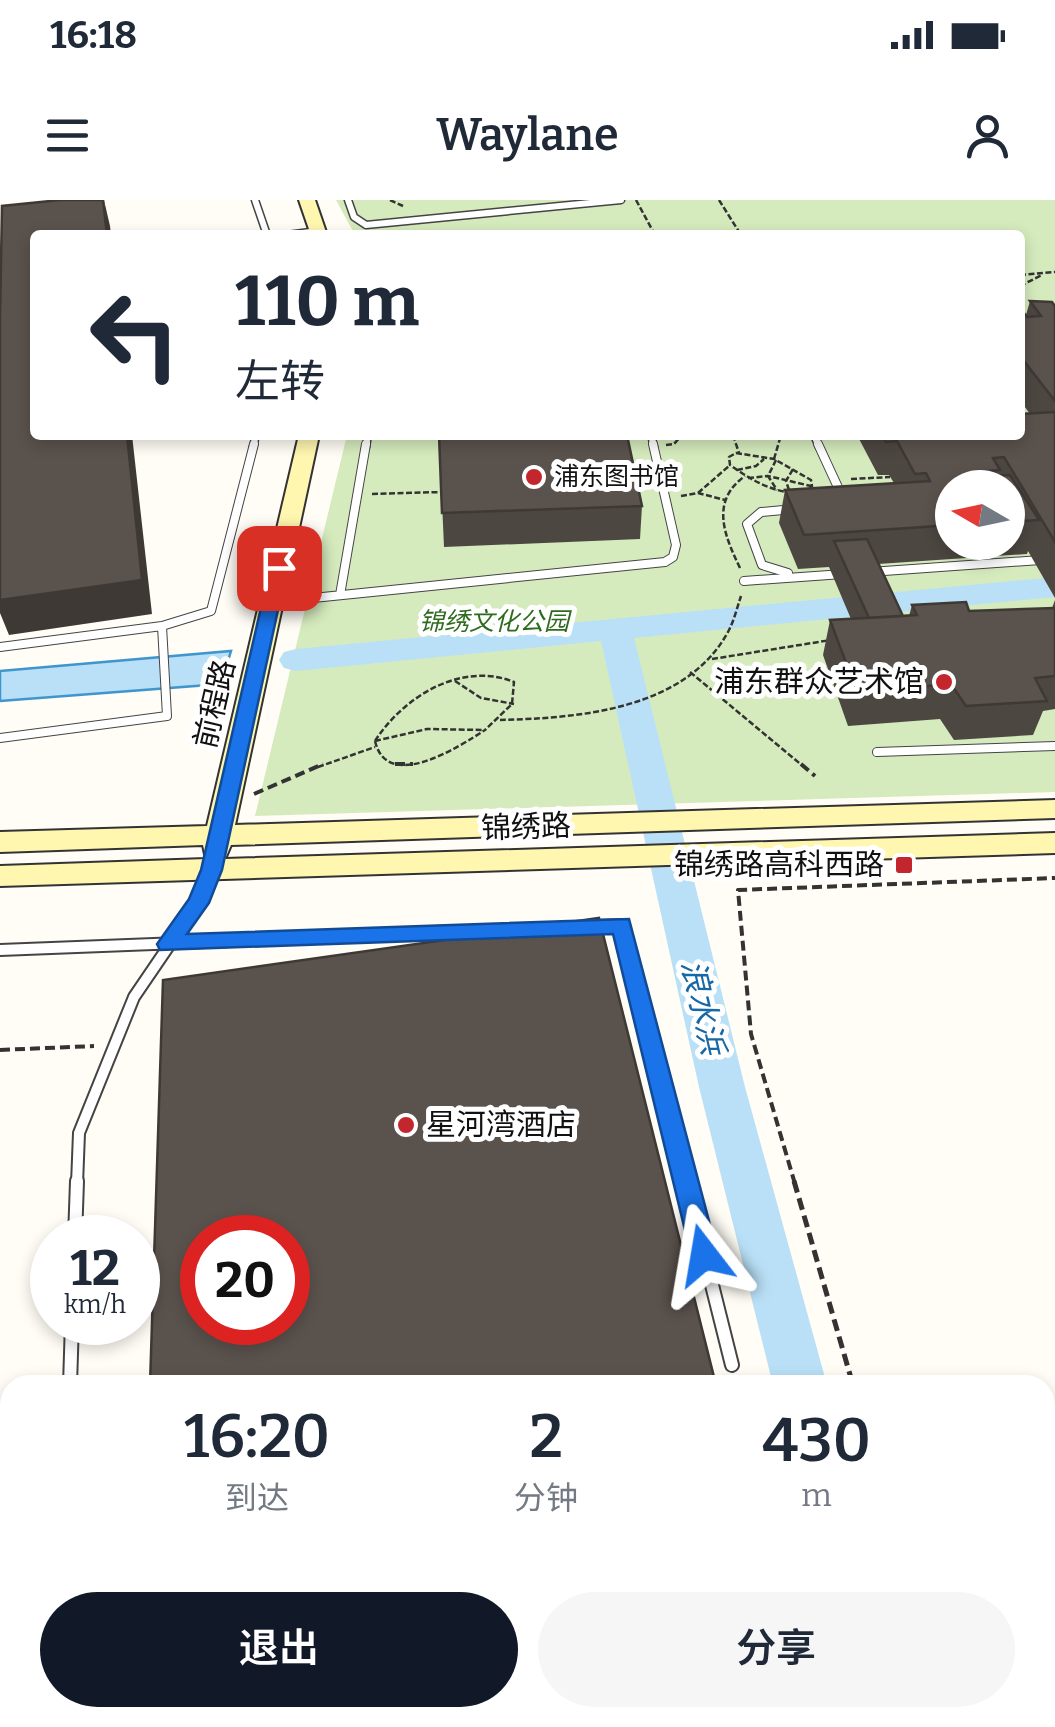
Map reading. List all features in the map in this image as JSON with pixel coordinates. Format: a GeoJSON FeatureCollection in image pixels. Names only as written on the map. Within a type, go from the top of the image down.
{"type":"FeatureCollection","features":[{"type":"Feature","properties":{"kind":"main road"},"geometry":{"type":"LineString","coordinates":[[307,200],[317,230]]}},
{"type":"Feature","properties":{"kind":"main road","name":"前程路"},"geometry":{"type":"LineString","coordinates":[[212,870],[308,440]]}},
{"type":"Feature","properties":{"kind":"main road","name":"锦绣路"},"geometry":{"type":"LineString","coordinates":[[0,842],[1055,810]]}},
{"type":"Feature","properties":{"kind":"main road","name":"锦绣路"},"geometry":{"type":"LineString","coordinates":[[0,876],[1055,843]]}},
{"type":"Feature","properties":{"kind":"lane"},"geometry":{"type":"LineString","coordinates":[[255,200],[265,230]]}},
{"type":"Feature","properties":{"kind":"lane"},"geometry":{"type":"LineString","coordinates":[[348,200],[354,217],[366,225],[621,200]]}},
{"type":"Feature","properties":{"kind":"lane"},"geometry":{"type":"LineString","coordinates":[[0,647],[162,626],[211,611],[255,440]]}},
{"type":"Feature","properties":{"kind":"lane"},"geometry":{"type":"LineString","coordinates":[[340,596],[367,440]]}},
{"type":"Feature","properties":{"kind":"lane"},"geometry":{"type":"LineString","coordinates":[[271,602],[660,564],[673,557],[677,549],[651,440]]}},
{"type":"Feature","properties":{"kind":"lane"},"geometry":{"type":"LineString","coordinates":[[816,440],[844,499],[838,505]]}},
{"type":"Feature","properties":{"kind":"lane"},"geometry":{"type":"LineString","coordinates":[[807,508],[763,511],[753,515],[747,524],[762,565],[808,576]]}},
{"type":"Feature","properties":{"kind":"lane"},"geometry":{"type":"LineString","coordinates":[[865,572],[1055,559]]}},
{"type":"Feature","properties":{"kind":"lane"},"geometry":{"type":"LineString","coordinates":[[744,581],[846,574]]}},
{"type":"Feature","properties":{"kind":"lane"},"geometry":{"type":"LineString","coordinates":[[0,738],[167,716],[162,626]]}},
{"type":"Feature","properties":{"kind":"lane"},"geometry":{"type":"LineString","coordinates":[[878,752],[1055,746]]}},
{"type":"Feature","properties":{"kind":"lane"},"geometry":{"type":"LineString","coordinates":[[76,1215],[79,1132],[134,997],[198,903],[212,870]]}},
{"type":"Feature","properties":{"kind":"lane"},"geometry":{"type":"LineString","coordinates":[[582,927],[622,925],[732,1365]]}},
{"type":"Feature","properties":{"kind":"lane"},"geometry":{"type":"LineString","coordinates":[[0,950],[543,928]]}},
{"type":"Feature","properties":{"kind":"lane"},"geometry":{"type":"LineString","coordinates":[[70,1375],[71,1345]]}},
{"type":"Feature","properties":{"kind":"path"},"geometry":{"type":"LineString","coordinates":[[636,200],[652,230]]}},
{"type":"Feature","properties":{"kind":"path"},"geometry":{"type":"LineString","coordinates":[[719,200],[738,230]]}},
{"type":"Feature","properties":{"kind":"path"},"geometry":{"type":"LineString","coordinates":[[1025,275],[1055,272]]}},
{"type":"Feature","properties":{"kind":"path"},"geometry":{"type":"LineString","coordinates":[[1025,283],[1043,274]]}},
{"type":"Feature","properties":{"kind":"path"},"geometry":{"type":"LineString","coordinates":[[734,440],[739,453]]}},
{"type":"Feature","properties":{"kind":"path"},"geometry":{"type":"LineString","coordinates":[[768,476],[780,440]]}},
{"type":"Feature","properties":{"kind":"path"},"geometry":{"type":"LineString","coordinates":[[739,453],[774,459],[811,480],[812,486],[807,493],[791,494],[746,477],[730,465],[729,457],[739,453]]}},
{"type":"Feature","properties":{"kind":"path"},"geometry":{"type":"LineString","coordinates":[[736,470],[756,466],[765,457]]}},
{"type":"Feature","properties":{"kind":"path"},"geometry":{"type":"LineString","coordinates":[[666,500],[698,492],[730,465]]}},
{"type":"Feature","properties":{"kind":"path"},"geometry":{"type":"LineString","coordinates":[[786,479],[793,469]]}},
{"type":"Feature","properties":{"kind":"path"},"geometry":{"type":"LineString","coordinates":[[768,476],[780,492]]}},
{"type":"Feature","properties":{"kind":"path"},"geometry":{"type":"LineString","coordinates":[[498,720],[550,720],[594,714],[651,698],[710,659],[730,633],[744,581],[725,539],[721,509],[730,486],[746,477],[768,476],[812,486]]}},
{"type":"Feature","properties":{"kind":"path"},"geometry":{"type":"LineString","coordinates":[[786,479],[791,494]]}},
{"type":"Feature","properties":{"kind":"path"},"geometry":{"type":"LineString","coordinates":[[358,494],[442,492]]}},
{"type":"Feature","properties":{"kind":"path"},"geometry":{"type":"LineString","coordinates":[[698,492],[725,500]]}},
{"type":"Feature","properties":{"kind":"path"},"geometry":{"type":"LineString","coordinates":[[710,659],[840,640]]}},
{"type":"Feature","properties":{"kind":"path"},"geometry":{"type":"LineString","coordinates":[[690,672],[815,776]]}},
{"type":"Feature","properties":{"kind":"path"},"geometry":{"type":"LineString","coordinates":[[504,676],[514,682],[514,704],[498,720],[432,760],[385,762],[375,744],[402,707],[454,680],[504,676]]}},
{"type":"Feature","properties":{"kind":"path"},"geometry":{"type":"LineString","coordinates":[[454,680],[481,698],[514,704]]}},
{"type":"Feature","properties":{"kind":"path"},"geometry":{"type":"LineString","coordinates":[[228,805],[349,752],[426,729],[485,730]]}},
{"type":"Feature","properties":{"kind":"path"},"geometry":{"type":"LineString","coordinates":[[976,865],[984,880]]}},
{"type":"Feature","properties":{"kind":"path"},"geometry":{"type":"LineString","coordinates":[[850,1375],[752,1034],[738,890],[1055,878]]}},
{"type":"Feature","properties":{"kind":"path"},"geometry":{"type":"LineString","coordinates":[[0,1050],[114,1045]]}},
{"type":"Feature","properties":{"kind":"green space","name":"锦绣文化公园"},"geometry":{"type":"Polygon","coordinates":[[[336,200],[1055,200],[1055,792],[255,816],[346,440],[1025,440],[1025,230],[352,230],[336,200]]]}},
{"type":"Feature","properties":{"kind":"water"},"geometry":{"type":"Polygon","coordinates":[[[231,651],[221,684],[0,701],[0,671],[231,651]]]}},
{"type":"Feature","properties":{"kind":"building"},"geometry":{"type":"Polygon","coordinates":[[[103,200],[106,230],[30,230],[30,440],[128,440],[142,580],[0,600],[2,206],[103,200]]]}},
{"type":"Feature","properties":{"kind":"building"},"geometry":{"type":"Polygon","coordinates":[[[1030,301],[1052,302],[1055,306],[1055,401],[1025,362],[1025,314],[1041,316],[1030,301]]]}},
{"type":"Feature","properties":{"kind":"building"},"geometry":{"type":"Polygon","coordinates":[[[1055,412],[1055,542],[1025,492],[1025,470],[1012,470],[1004,457],[993,458],[1000,470],[935,470],[935,526],[804,535],[785,490],[930,481],[926,473],[915,474],[897,441],[885,440],[1025,440],[1025,414],[1055,412]]]}},
{"type":"Feature","properties":{"kind":"building","name":"浦东图书馆"},"geometry":{"type":"Polygon","coordinates":[[[439,440],[628,440],[642,506],[442,513],[439,440]]]}},
{"type":"Feature","properties":{"kind":"building"},"geometry":{"type":"Polygon","coordinates":[[[1025,498],[1039,520],[1025,521],[1025,498]]]}},
{"type":"Feature","properties":{"kind":"building"},"geometry":{"type":"Polygon","coordinates":[[[867,539],[903,616],[869,618],[834,541],[867,539]]]}},
{"type":"Feature","properties":{"kind":"building"},"geometry":{"type":"Polygon","coordinates":[[[966,602],[969,611],[1055,608],[1055,676],[1035,678],[1047,701],[966,706],[951,684],[857,692],[830,620],[917,615],[912,605],[966,602]]]}},
{"type":"Feature","properties":{"kind":"building","name":"星河湾酒店"},"geometry":{"type":"Polygon","coordinates":[[[599,918],[713,1375],[150,1375],[151,1345],[160,1345],[160,1215],[155,1215],[163,980],[599,918]]]}},
{"type":"Feature","properties":{"kind":"waterway"},"geometry":{"type":"LineString","coordinates":[[615,629],[1055,587]]}},
{"type":"Feature","properties":{"kind":"waterway"},"geometry":{"type":"LineString","coordinates":[[296,660],[615,629]]}},
{"type":"Feature","properties":{"kind":"waterway","name":"浪水浜"},"geometry":{"type":"LineString","coordinates":[[615,629],[722,1087],[797,1375]]}},
{"type":"Feature","properties":{"kind":"place","name":"浦东图书馆"},"geometry":{"type":"Point","coordinates":[534,477]}},
{"type":"Feature","properties":{"kind":"place","name":"浦东群众艺术馆"},"geometry":{"type":"Point","coordinates":[944,682]}},
{"type":"Feature","properties":{"kind":"place","name":"锦绣路高科西路"},"geometry":{"type":"Point","coordinates":[904,865]}},
{"type":"Feature","properties":{"kind":"place","name":"星河湾酒店"},"geometry":{"type":"Point","coordinates":[406,1125]}},
{"type":"Feature","properties":{"kind":"route"},"geometry":{"type":"LineString","coordinates":[[279,568],[212,870],[198,903],[168,944],[622,925],[704,1255]]}}]}
